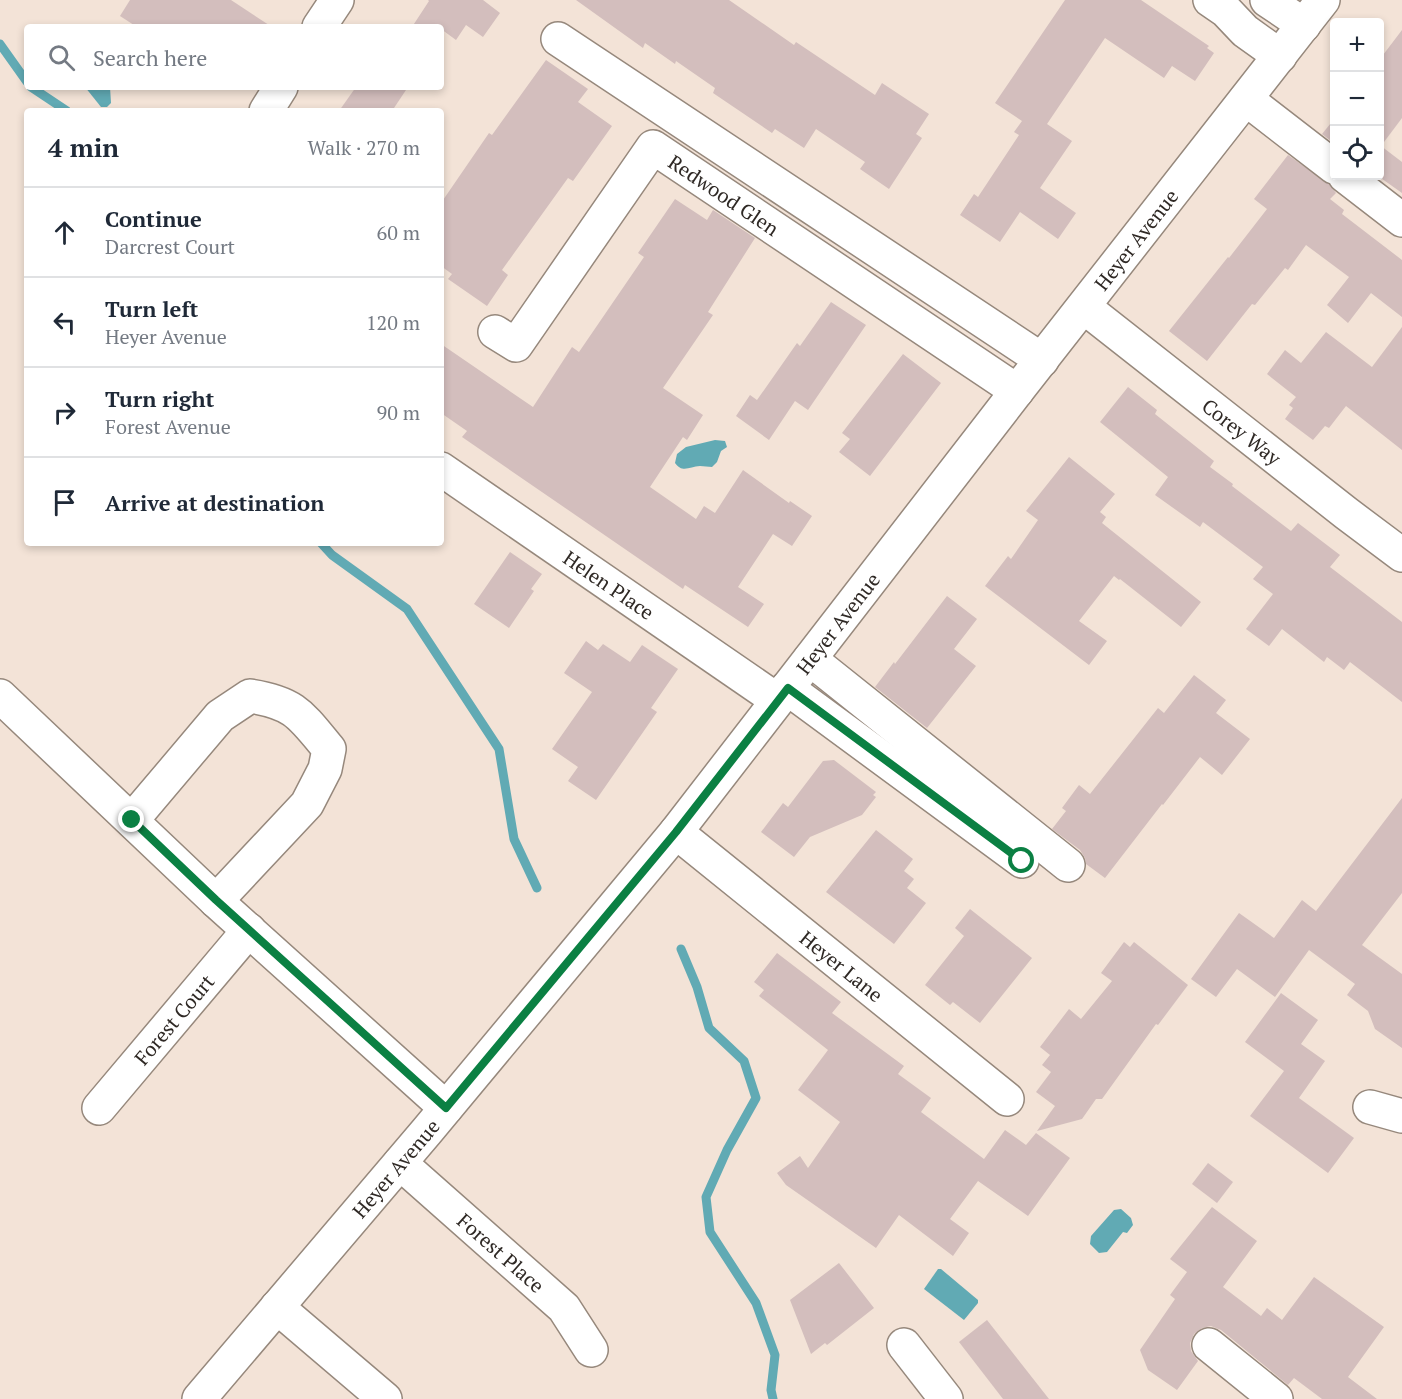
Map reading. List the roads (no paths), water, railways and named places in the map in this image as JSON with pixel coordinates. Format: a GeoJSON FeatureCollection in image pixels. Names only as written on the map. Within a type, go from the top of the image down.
{"type":"FeatureCollection","features":[{"type":"Feature","properties":{"kind":"street"},"geometry":{"type":"LineString","coordinates":[[1210,0],[1226,11],[1245,31],[1280,56]]}},
{"type":"Feature","properties":{"kind":"street"},"geometry":{"type":"LineString","coordinates":[[1267,0],[1314,13]]}},
{"type":"Feature","properties":{"kind":"street","name":"Heyer Avenue"},"geometry":{"type":"LineString","coordinates":[[199,1399],[400,1163],[676,832],[1017,391],[1314,13]]}},
{"type":"Feature","properties":{"kind":"street"},"geometry":{"type":"LineString","coordinates":[[558,39],[1042,360]]}},
{"type":"Feature","properties":{"kind":"street"},"geometry":{"type":"LineString","coordinates":[[268,108],[279,90]]}},
{"type":"Feature","properties":{"kind":"street"},"geometry":{"type":"LineString","coordinates":[[1246,99],[1330,163]]}},
{"type":"Feature","properties":{"kind":"street","name":"Redwood Glen"},"geometry":{"type":"LineString","coordinates":[[495,332],[516,345],[653,147],[1017,391]]}},
{"type":"Feature","properties":{"kind":"street"},"geometry":{"type":"LineString","coordinates":[[1350,180],[1402,220]]}},
{"type":"Feature","properties":{"kind":"street","name":"Corey Way"},"geometry":{"type":"LineString","coordinates":[[1084,307],[1402,555]]}},
{"type":"Feature","properties":{"kind":"street","name":"Helen Place"},"geometry":{"type":"LineString","coordinates":[[444,471],[782,694],[1022,861]]}},
{"type":"Feature","properties":{"kind":"street"},"geometry":{"type":"LineString","coordinates":[[810,659],[1068,865]]}},
{"type":"Feature","properties":{"kind":"street"},"geometry":{"type":"LineString","coordinates":[[0,696],[216,900],[446,1108]]}},
{"type":"Feature","properties":{"kind":"street"},"geometry":{"type":"LineString","coordinates":[[132,820],[220,716],[250,696],[274,699],[298,712],[329,748],[325,768],[307,804],[216,900]]}},
{"type":"Feature","properties":{"kind":"street","name":"Heyer Lane"},"geometry":{"type":"LineString","coordinates":[[676,832],[1007,1099]]}},
{"type":"Feature","properties":{"kind":"street","name":"Forest Court"},"geometry":{"type":"LineString","coordinates":[[99,1108],[249,930]]}},
{"type":"Feature","properties":{"kind":"street"},"geometry":{"type":"LineString","coordinates":[[1370,1107],[1402,1116]]}},
{"type":"Feature","properties":{"kind":"street","name":"Forest Place"},"geometry":{"type":"LineString","coordinates":[[400,1163],[564,1308],[591,1350]]}},
{"type":"Feature","properties":{"kind":"street"},"geometry":{"type":"LineString","coordinates":[[277,1307],[385,1399]]}},
{"type":"Feature","properties":{"kind":"street"},"geometry":{"type":"LineString","coordinates":[[904,1345],[946,1399]]}},
{"type":"Feature","properties":{"kind":"street"},"geometry":{"type":"LineString","coordinates":[[1209,1345],[1276,1399]]}},
{"type":"Feature","properties":{"kind":"water"},"geometry":{"type":"Polygon","coordinates":[[[87,90],[110,90],[111,103],[107,107],[101,107],[87,90]]]}},
{"type":"Feature","properties":{"kind":"water"},"geometry":{"type":"Polygon","coordinates":[[[715,440],[725,441],[727,447],[721,451],[717,462],[712,467],[700,466],[684,469],[675,463],[677,454],[686,447],[715,440]]]}},
{"type":"Feature","properties":{"kind":"water"},"geometry":{"type":"Polygon","coordinates":[[[1121,1209],[1131,1218],[1133,1225],[1127,1233],[1123,1232],[1107,1252],[1099,1253],[1090,1244],[1091,1236],[1114,1210],[1121,1209]]]}},
{"type":"Feature","properties":{"kind":"water"},"geometry":{"type":"Polygon","coordinates":[[[938,1269],[941,1269],[978,1300],[964,1320],[924,1289],[938,1269]]]}},
{"type":"Feature","properties":{"kind":"waterway"},"geometry":{"type":"LineString","coordinates":[[0,44],[24,78]]}},
{"type":"Feature","properties":{"kind":"waterway"},"geometry":{"type":"LineString","coordinates":[[36,90],[62,108]]}},
{"type":"Feature","properties":{"kind":"waterway"},"geometry":{"type":"LineString","coordinates":[[324,546],[332,555],[407,609],[499,749],[514,839],[537,888]]}},
{"type":"Feature","properties":{"kind":"waterway"},"geometry":{"type":"LineString","coordinates":[[681,949],[697,987],[709,1028],[744,1061],[756,1098],[727,1150],[706,1197],[710,1232],[756,1303],[775,1355],[771,1390],[773,1399]]}}]}
